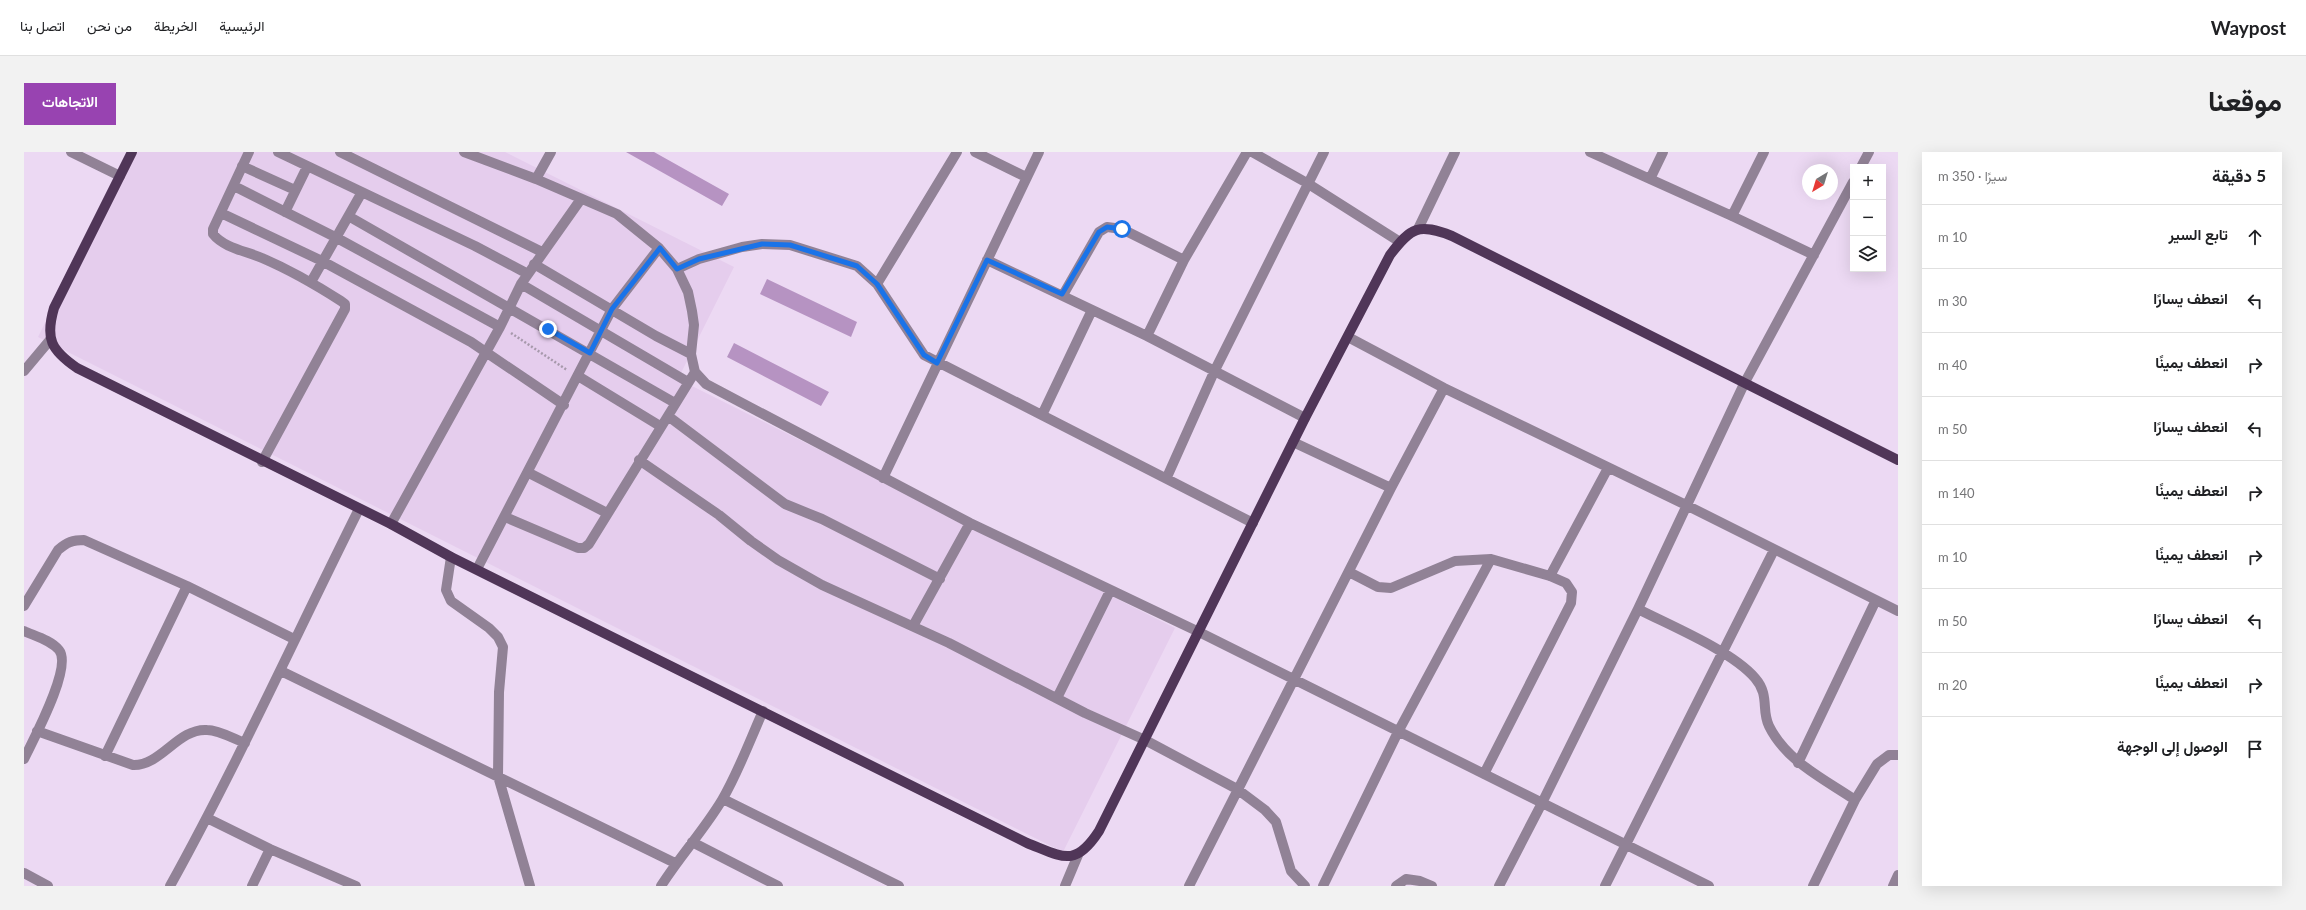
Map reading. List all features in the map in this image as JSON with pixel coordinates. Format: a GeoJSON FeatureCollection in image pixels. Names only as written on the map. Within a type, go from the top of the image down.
{"type":"FeatureCollection","features":[{"type":"Feature","properties":{"kind":"main road"},"geometry":{"type":"LineString","coordinates":[[132,152],[54,308],[49,326],[50,340],[58,352],[77,368],[262,462],[391,524],[450,558],[477,569],[1027,843],[1057,855],[1078,855],[1089,847],[1099,831],[1305,418],[1381,271],[1406,235],[1418,229],[1434,229],[1452,236],[1744,384],[1898,460]]}},
{"type":"Feature","properties":{"kind":"street"},"geometry":{"type":"LineString","coordinates":[[71,152],[120,176]]}},
{"type":"Feature","properties":{"kind":"street"},"geometry":{"type":"LineString","coordinates":[[249,152],[213,229],[218,240],[262,258],[311,282],[345,304],[345,309],[262,462]]}},
{"type":"Feature","properties":{"kind":"street"},"geometry":{"type":"LineString","coordinates":[[278,152],[475,246],[528,274]]}},
{"type":"Feature","properties":{"kind":"street"},"geometry":{"type":"LineString","coordinates":[[340,152],[542,252]]}},
{"type":"Feature","properties":{"kind":"street"},"geometry":{"type":"LineString","coordinates":[[464,152],[536,179],[617,214],[660,248],[677,269],[688,292],[694,326],[691,354],[695,372],[706,384],[970,524],[1198,632],[1709,886]]}},
{"type":"Feature","properties":{"kind":"street"},"geometry":{"type":"LineString","coordinates":[[536,179],[551,152]]}},
{"type":"Feature","properties":{"kind":"street"},"geometry":{"type":"LineString","coordinates":[[877,284],[957,152]]}},
{"type":"Feature","properties":{"kind":"street"},"geometry":{"type":"LineString","coordinates":[[975,152],[1026,177]]}},
{"type":"Feature","properties":{"kind":"street"},"geometry":{"type":"LineString","coordinates":[[883,478],[1039,152]]}},
{"type":"Feature","properties":{"kind":"street"},"geometry":{"type":"LineString","coordinates":[[1147,336],[1184,260],[1247,152]]}},
{"type":"Feature","properties":{"kind":"street"},"geometry":{"type":"LineString","coordinates":[[1252,152],[1307,183],[1400,242]]}},
{"type":"Feature","properties":{"kind":"street"},"geometry":{"type":"LineString","coordinates":[[1167,477],[1214,372],[1307,183],[1324,152]]}},
{"type":"Feature","properties":{"kind":"street"},"geometry":{"type":"LineString","coordinates":[[1418,229],[1455,152]]}},
{"type":"Feature","properties":{"kind":"street"},"geometry":{"type":"LineString","coordinates":[[1590,152],[1814,255]]}},
{"type":"Feature","properties":{"kind":"street"},"geometry":{"type":"LineString","coordinates":[[1650,179],[1663,152]]}},
{"type":"Feature","properties":{"kind":"street"},"geometry":{"type":"LineString","coordinates":[[1732,216],[1764,152]]}},
{"type":"Feature","properties":{"kind":"street"},"geometry":{"type":"LineString","coordinates":[[1863,164],[1869,152]]}},
{"type":"Feature","properties":{"kind":"street"},"geometry":{"type":"LineString","coordinates":[[242,166],[295,190]]}},
{"type":"Feature","properties":{"kind":"street"},"geometry":{"type":"LineString","coordinates":[[285,212],[307,166]]}},
{"type":"Feature","properties":{"kind":"street"},"geometry":{"type":"LineString","coordinates":[[234,186],[337,238],[500,327]]}},
{"type":"Feature","properties":{"kind":"street"},"geometry":{"type":"LineString","coordinates":[[1499,886],[1542,803],[1638,609],[1744,384],[1850,188]]}},
{"type":"Feature","properties":{"kind":"street"},"geometry":{"type":"LineString","coordinates":[[311,282],[322,261],[350,217],[362,192]]}},
{"type":"Feature","properties":{"kind":"street"},"geometry":{"type":"LineString","coordinates":[[391,524],[484,352],[500,327],[521,284],[542,252],[581,199]]}},
{"type":"Feature","properties":{"kind":"street"},"geometry":{"type":"LineString","coordinates":[[221,213],[322,261],[471,342],[564,406]]}},
{"type":"Feature","properties":{"kind":"street"},"geometry":{"type":"LineString","coordinates":[[350,217],[676,403]]}},
{"type":"Feature","properties":{"kind":"street"},"geometry":{"type":"LineString","coordinates":[[1062,294],[1099,232],[1107,227],[1122,229],[1184,260]]}},
{"type":"Feature","properties":{"kind":"street"},"geometry":{"type":"LineString","coordinates":[[677,269],[699,259],[742,247],[762,244],[790,245],[857,266],[877,284],[924,355],[937,363],[1167,477],[1253,523]]}},
{"type":"Feature","properties":{"kind":"street"},"geometry":{"type":"LineString","coordinates":[[477,569],[564,406],[612,309],[660,248]]}},
{"type":"Feature","properties":{"kind":"street"},"geometry":{"type":"LineString","coordinates":[[987,260],[1062,294],[1147,336],[1305,418]]}},
{"type":"Feature","properties":{"kind":"street"},"geometry":{"type":"LineString","coordinates":[[534,264],[656,336],[691,354]]}},
{"type":"Feature","properties":{"kind":"street"},"geometry":{"type":"LineString","coordinates":[[521,284],[688,382]]}},
{"type":"Feature","properties":{"kind":"street"},"geometry":{"type":"LineString","coordinates":[[1042,415],[1092,310]]}},
{"type":"Feature","properties":{"kind":"street"},"geometry":{"type":"LineString","coordinates":[[1348,337],[1444,388],[1686,505],[1898,611]]}},
{"type":"Feature","properties":{"kind":"street"},"geometry":{"type":"LineString","coordinates":[[24,370],[50,340]]}},
{"type":"Feature","properties":{"kind":"street"},"geometry":{"type":"LineString","coordinates":[[505,517],[578,548],[584,548],[589,544],[639,460],[695,372]]}},
{"type":"Feature","properties":{"kind":"street"},"geometry":{"type":"LineString","coordinates":[[578,376],[660,426]]}},
{"type":"Feature","properties":{"kind":"street"},"geometry":{"type":"LineString","coordinates":[[1190,886],[1293,679],[1444,388]]}},
{"type":"Feature","properties":{"kind":"street"},"geometry":{"type":"LineString","coordinates":[[668,416],[785,504],[822,519],[940,579]]}},
{"type":"Feature","properties":{"kind":"street"},"geometry":{"type":"LineString","coordinates":[[1293,442],[1391,488]]}},
{"type":"Feature","properties":{"kind":"street"},"geometry":{"type":"LineString","coordinates":[[639,460],[720,515],[751,541],[778,560],[822,585],[913,626],[1145,740],[1238,789],[1265,810],[1276,822],[1291,871],[1305,886]]}},
{"type":"Feature","properties":{"kind":"street"},"geometry":{"type":"LineString","coordinates":[[1550,576],[1608,468]]}},
{"type":"Feature","properties":{"kind":"street"},"geometry":{"type":"LineString","coordinates":[[529,473],[607,513]]}},
{"type":"Feature","properties":{"kind":"street"},"geometry":{"type":"LineString","coordinates":[[170,886],[245,743],[281,671],[294,639],[359,509]]}},
{"type":"Feature","properties":{"kind":"street"},"geometry":{"type":"LineString","coordinates":[[913,626],[970,524]]}},
{"type":"Feature","properties":{"kind":"street"},"geometry":{"type":"LineString","coordinates":[[24,606],[58,550],[65,543],[73,540],[84,540],[187,586],[294,639]]}},
{"type":"Feature","properties":{"kind":"street"},"geometry":{"type":"LineString","coordinates":[[1605,886],[1774,550]]}},
{"type":"Feature","properties":{"kind":"street"},"geometry":{"type":"LineString","coordinates":[[450,558],[446,590],[450,602],[489,628],[498,637],[503,647],[499,692],[498,776],[530,886]]}},
{"type":"Feature","properties":{"kind":"street"},"geometry":{"type":"LineString","coordinates":[[1349,572],[1378,587],[1391,588],[1455,561],[1491,559],[1550,576],[1566,583],[1572,592],[1571,603],[1484,774]]}},
{"type":"Feature","properties":{"kind":"street"},"geometry":{"type":"LineString","coordinates":[[1324,886],[1398,732],[1491,559]]}},
{"type":"Feature","properties":{"kind":"street"},"geometry":{"type":"LineString","coordinates":[[105,756],[187,586]]}},
{"type":"Feature","properties":{"kind":"street"},"geometry":{"type":"LineString","coordinates":[[1057,698],[1110,591]]}},
{"type":"Feature","properties":{"kind":"street"},"geometry":{"type":"LineString","coordinates":[[1798,763],[1876,600]]}},
{"type":"Feature","properties":{"kind":"street"},"geometry":{"type":"LineString","coordinates":[[1638,609],[1722,652],[1755,677],[1765,694],[1768,725],[1780,745],[1798,763],[1855,800]]}},
{"type":"Feature","properties":{"kind":"street"},"geometry":{"type":"LineString","coordinates":[[24,631],[53,644],[60,651],[62,658],[59,681],[24,759]]}},
{"type":"Feature","properties":{"kind":"street"},"geometry":{"type":"LineString","coordinates":[[281,671],[675,863]]}},
{"type":"Feature","properties":{"kind":"street"},"geometry":{"type":"LineString","coordinates":[[661,886],[675,863],[723,799],[763,711]]}},
{"type":"Feature","properties":{"kind":"street"},"geometry":{"type":"LineString","coordinates":[[37,731],[132,765],[140,765],[197,730],[208,730],[245,743]]}},
{"type":"Feature","properties":{"kind":"street"},"geometry":{"type":"LineString","coordinates":[[1813,886],[1855,800],[1877,764],[1889,755],[1898,755]]}},
{"type":"Feature","properties":{"kind":"street"},"geometry":{"type":"LineString","coordinates":[[723,799],[899,886]]}},
{"type":"Feature","properties":{"kind":"street"},"geometry":{"type":"LineString","coordinates":[[207,818],[270,849],[356,886]]}},
{"type":"Feature","properties":{"kind":"street"},"geometry":{"type":"LineString","coordinates":[[692,842],[778,886]]}},
{"type":"Feature","properties":{"kind":"street"},"geometry":{"type":"LineString","coordinates":[[252,886],[270,849]]}},
{"type":"Feature","properties":{"kind":"street"},"geometry":{"type":"LineString","coordinates":[[1065,886],[1078,855]]}},
{"type":"Feature","properties":{"kind":"street"},"geometry":{"type":"LineString","coordinates":[[24,873],[48,886]]}},
{"type":"Feature","properties":{"kind":"street"},"geometry":{"type":"LineString","coordinates":[[1893,886],[1898,875]]}},
{"type":"Feature","properties":{"kind":"street"},"geometry":{"type":"LineString","coordinates":[[1396,886],[1406,878],[1420,881],[1432,886]]}},
{"type":"Feature","properties":{"kind":"path"},"geometry":{"type":"LineString","coordinates":[[500,327],[578,376]]}},
{"type":"Feature","properties":{"kind":"shaded area"},"geometry":{"type":"Polygon","coordinates":[[[130,152],[505,152],[734,267],[678,379],[1175,628],[1063,852],[38,337],[130,152]]]}},
{"type":"Feature","properties":{"kind":"building"},"geometry":{"type":"Polygon","coordinates":[[[626,152],[654,152],[729,194],[722,206],[626,152]]]}},
{"type":"Feature","properties":{"kind":"building"},"geometry":{"type":"Polygon","coordinates":[[[767,279],[857,322],[851,337],[760,294],[767,279]]]}},
{"type":"Feature","properties":{"kind":"building"},"geometry":{"type":"Polygon","coordinates":[[[734,343],[829,392],[821,406],[727,357],[734,343]]]}},
{"type":"Feature","properties":{"kind":"route"},"geometry":{"type":"LineString","coordinates":[[548,329],[590,353],[612,309],[660,248],[677,269],[699,259],[742,247],[762,244],[790,245],[857,266],[877,284],[924,355],[937,363],[987,260],[1062,294],[1099,232],[1107,227],[1122,229]]}}]}
